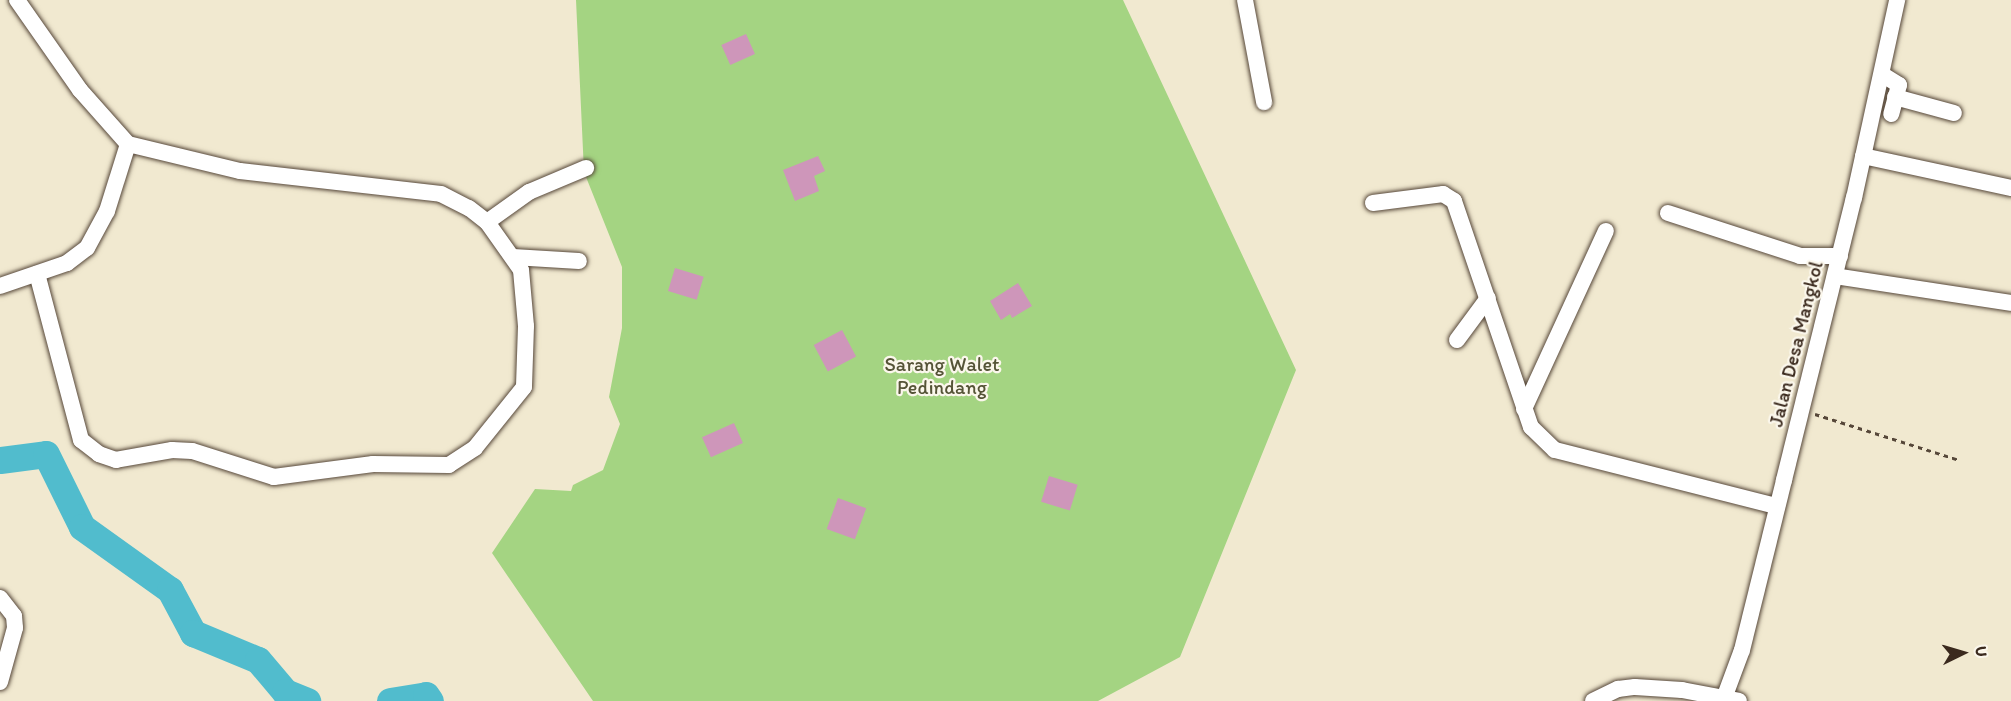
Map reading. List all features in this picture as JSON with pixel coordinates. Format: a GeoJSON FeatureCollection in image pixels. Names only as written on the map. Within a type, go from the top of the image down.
{"type":"FeatureCollection","features":[{"type":"Feature","properties":{"kind":"street"},"geometry":{"type":"LineString","coordinates":[[17,0],[80,90],[128,144],[240,171],[441,194],[487,222],[521,270],[525,301],[524,387],[476,448],[449,465],[373,464],[284,477],[252,472],[192,451],[172,450],[116,460],[99,454],[81,440],[37,274]]}},
{"type":"Feature","properties":{"kind":"street"},"geometry":{"type":"LineString","coordinates":[[1245,0],[1264,102]]}},
{"type":"Feature","properties":{"kind":"street","name":"Jalan Desa Mangkol"},"geometry":{"type":"LineString","coordinates":[[1729,699],[1840,256],[1897,0]]}},
{"type":"Feature","properties":{"kind":"street"},"geometry":{"type":"LineString","coordinates":[[1882,75],[1898,82],[1891,114]]}},
{"type":"Feature","properties":{"kind":"street"},"geometry":{"type":"LineString","coordinates":[[1895,97],[1954,113]]}},
{"type":"Feature","properties":{"kind":"street"},"geometry":{"type":"LineString","coordinates":[[0,286],[67,263],[87,248],[108,211],[128,144]]}},
{"type":"Feature","properties":{"kind":"street"},"geometry":{"type":"LineString","coordinates":[[1863,156],[2011,188]]}},
{"type":"Feature","properties":{"kind":"street"},"geometry":{"type":"LineString","coordinates":[[487,222],[529,192],[586,168]]}},
{"type":"Feature","properties":{"kind":"street"},"geometry":{"type":"LineString","coordinates":[[1373,203],[1449,196],[1488,298],[1531,427],[1555,450],[1777,506]]}},
{"type":"Feature","properties":{"kind":"street"},"geometry":{"type":"LineString","coordinates":[[1668,213],[1800,256],[1840,256]]}},
{"type":"Feature","properties":{"kind":"street"},"geometry":{"type":"LineString","coordinates":[[1524,409],[1606,231]]}},
{"type":"Feature","properties":{"kind":"street"},"geometry":{"type":"LineString","coordinates":[[513,257],[579,261]]}},
{"type":"Feature","properties":{"kind":"street"},"geometry":{"type":"LineString","coordinates":[[1835,276],[2011,303]]}},
{"type":"Feature","properties":{"kind":"street"},"geometry":{"type":"LineString","coordinates":[[1456,339],[1488,298]]}},
{"type":"Feature","properties":{"kind":"street"},"geometry":{"type":"LineString","coordinates":[[0,598],[14,616],[15,627],[0,682]]}},
{"type":"Feature","properties":{"kind":"street"},"geometry":{"type":"LineString","coordinates":[[1593,701],[1618,689],[1635,687],[1729,699]]}},
{"type":"Feature","properties":{"kind":"path"},"geometry":{"type":"LineString","coordinates":[[1802,410],[1959,460]]}},
{"type":"Feature","properties":{"kind":"green space","name":"Sarang Walet Pedindang"},"geometry":{"type":"Polygon","coordinates":[[[576,0],[1123,0],[1296,370],[1180,657],[1098,701],[593,701],[492,553],[535,489],[571,491],[573,485],[603,470],[620,424],[609,397],[622,328],[622,267],[584,172],[576,0]]]}},
{"type":"Feature","properties":{"kind":"building"},"geometry":{"type":"Polygon","coordinates":[[[746,34],[755,54],[730,65],[721,45],[746,34]]]}},
{"type":"Feature","properties":{"kind":"building"},"geometry":{"type":"Polygon","coordinates":[[[818,156],[825,171],[814,176],[819,191],[795,201],[783,170],[818,156]]]}},
{"type":"Feature","properties":{"kind":"building"},"geometry":{"type":"Polygon","coordinates":[[[675,268],[704,277],[697,300],[668,291],[675,268]]]}},
{"type":"Feature","properties":{"kind":"building"},"geometry":{"type":"Polygon","coordinates":[[[1018,283],[1032,306],[1012,318],[1010,314],[1001,320],[990,301],[1018,283]]]}},
{"type":"Feature","properties":{"kind":"building"},"geometry":{"type":"Polygon","coordinates":[[[842,330],[856,356],[828,372],[814,345],[842,330]]]}},
{"type":"Feature","properties":{"kind":"building"},"geometry":{"type":"Polygon","coordinates":[[[734,423],[743,443],[711,457],[702,437],[734,423]]]}},
{"type":"Feature","properties":{"kind":"building"},"geometry":{"type":"Polygon","coordinates":[[[1049,476],[1078,485],[1070,511],[1041,502],[1049,476]]]}},
{"type":"Feature","properties":{"kind":"building"},"geometry":{"type":"Polygon","coordinates":[[[838,498],[866,508],[855,539],[827,529],[838,498]]]}},
{"type":"Feature","properties":{"kind":"waterway"},"geometry":{"type":"LineString","coordinates":[[0,460],[46,454],[82,527],[170,590],[193,633],[258,660],[285,692],[307,701]]}},
{"type":"Feature","properties":{"kind":"waterway"},"geometry":{"type":"LineString","coordinates":[[390,701],[426,695],[430,701]]}}]}
